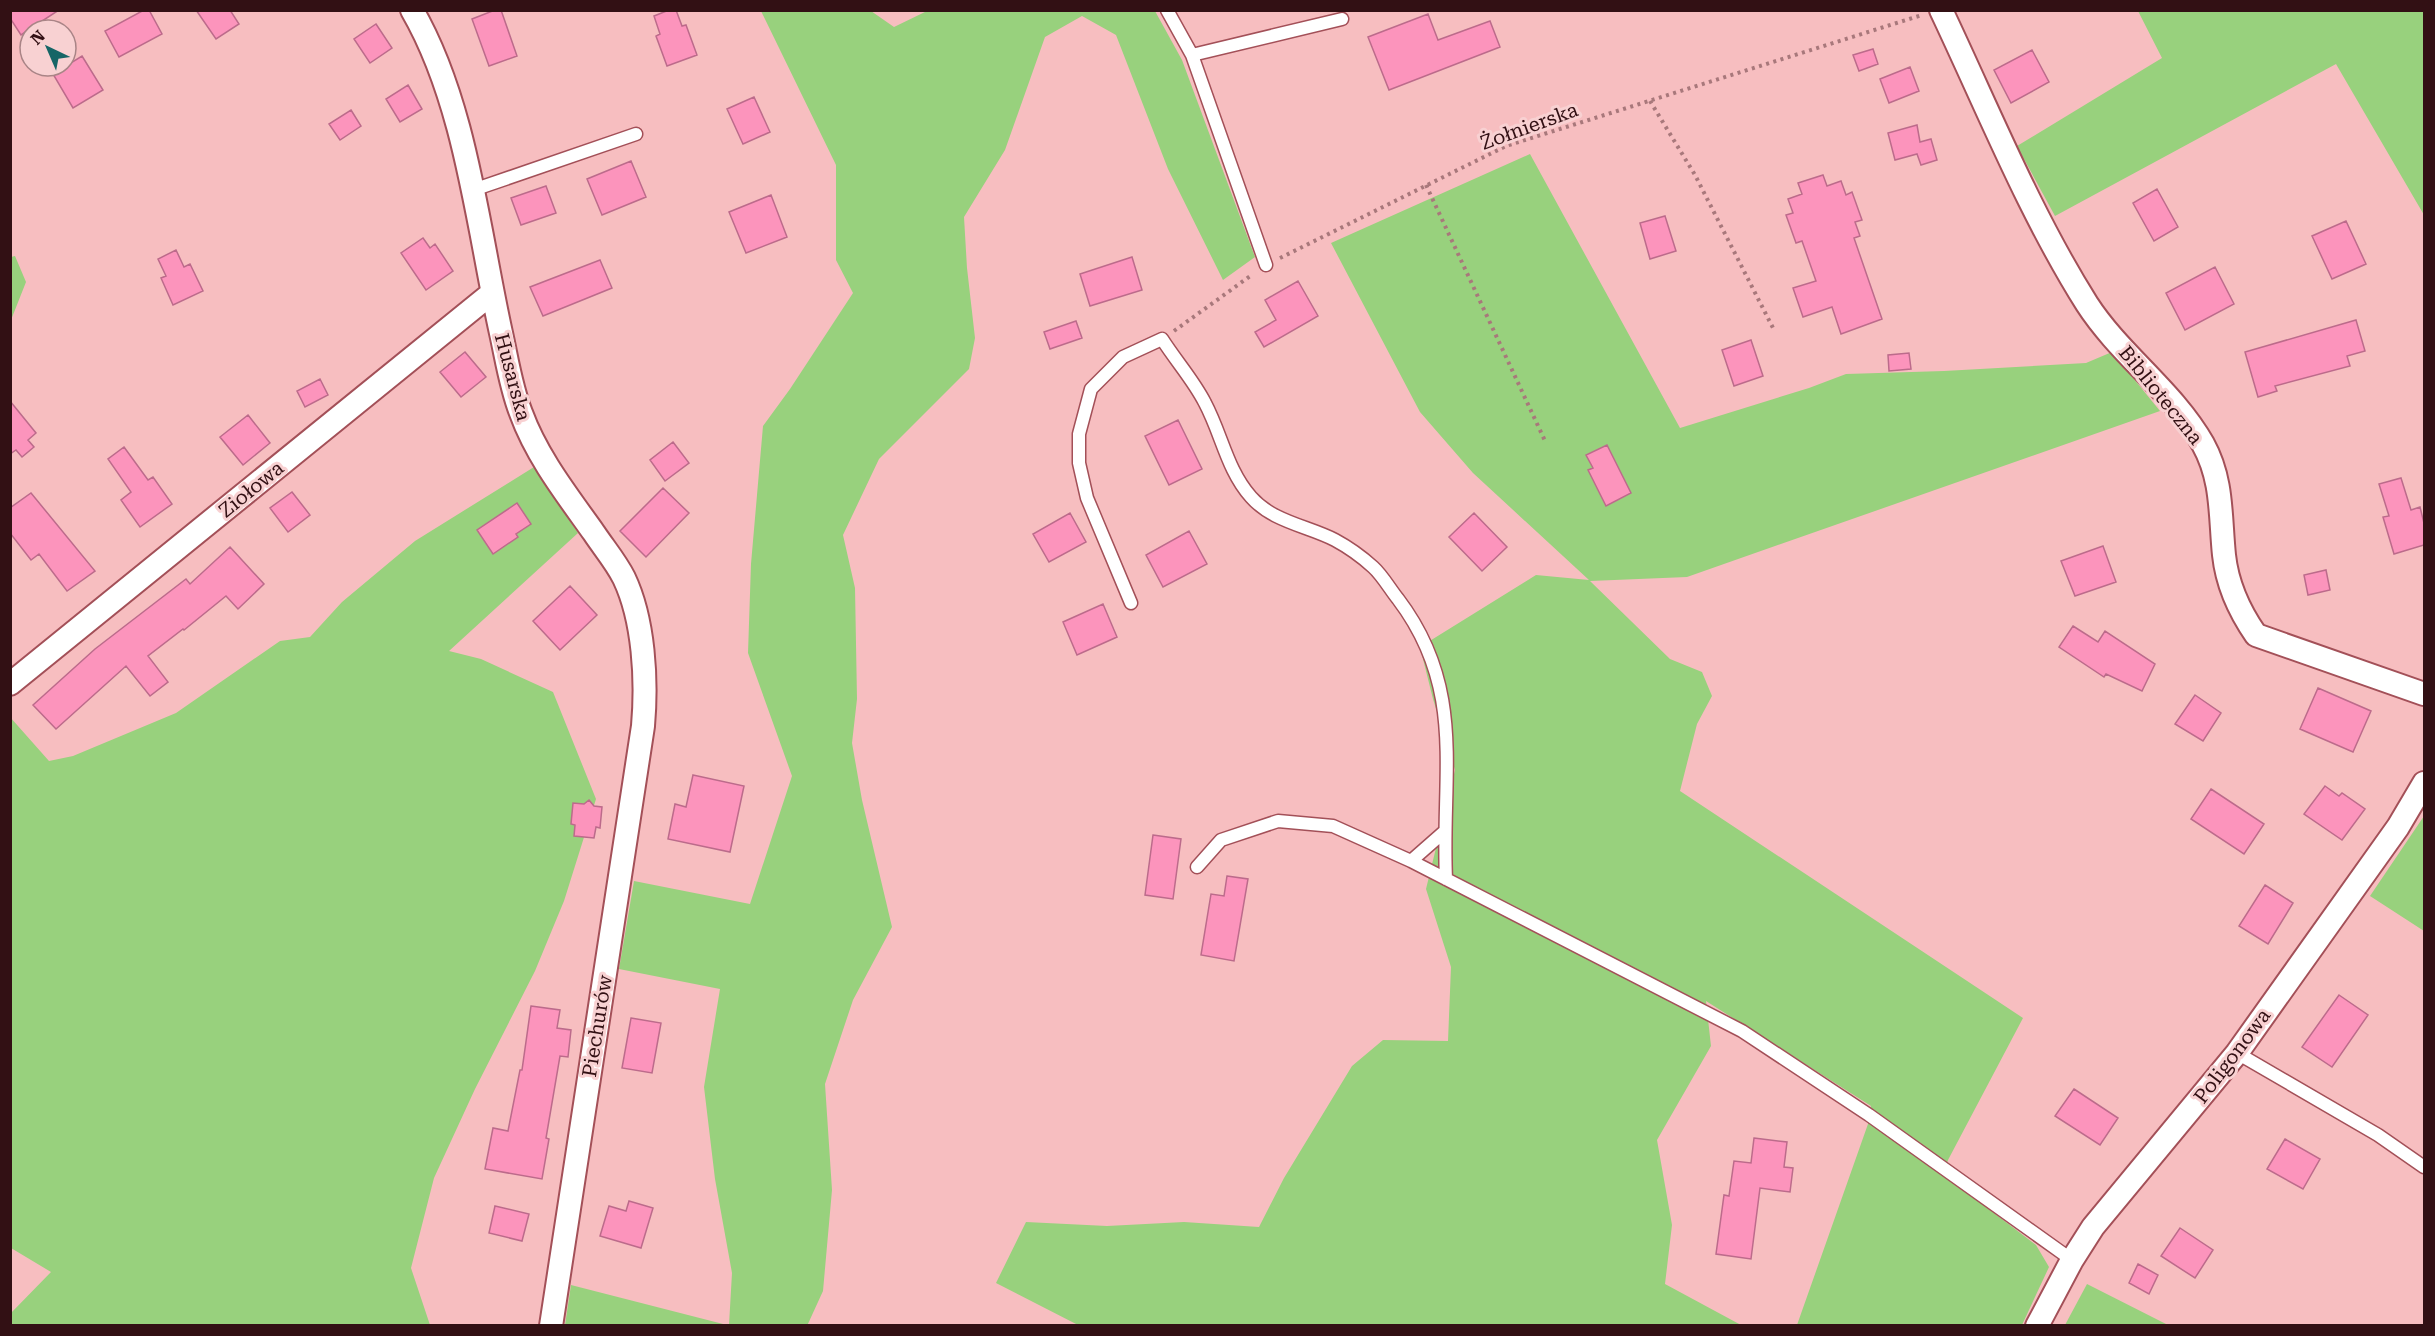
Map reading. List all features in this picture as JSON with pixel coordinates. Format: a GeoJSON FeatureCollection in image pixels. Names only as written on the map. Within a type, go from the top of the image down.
{"type":"FeatureCollection","features":[{"type":"Feature","properties":{"kind":"street","name":"Husarska"},"geometry":{"type":"LineString","coordinates":[[412,10],[426,34],[446,81],[472,190],[514,391],[527,430],[540,454],[613,559],[632,600],[644,669],[646,698],[643,726]]}},
{"type":"Feature","properties":{"kind":"street","name":"Biblioteczna"},"geometry":{"type":"LineString","coordinates":[[1934,12],[2042,225],[2089,306],[2185,418],[2203,444],[2215,469],[2221,499],[2224,557],[2241,613],[2256,634],[2424,694]]}},
{"type":"Feature","properties":{"kind":"street","name":"Ziołowa"},"geometry":{"type":"LineString","coordinates":[[10,684],[492,293]]}},
{"type":"Feature","properties":{"kind":"street","name":"Piechurów"},"geometry":{"type":"LineString","coordinates":[[551,1326],[643,726]]}},
{"type":"Feature","properties":{"kind":"street","name":"Poligonowa"},"geometry":{"type":"LineString","coordinates":[[2037,1326],[2072,1260],[2093,1227],[2237,1053],[2398,827],[2424,783]]}},
{"type":"Feature","properties":{"kind":"lane"},"geometry":{"type":"LineString","coordinates":[[1167,10],[1192,55],[1266,265]]}},
{"type":"Feature","properties":{"kind":"lane"},"geometry":{"type":"LineString","coordinates":[[1192,55],[1342,19]]}},
{"type":"Feature","properties":{"kind":"lane"},"geometry":{"type":"LineString","coordinates":[[472,190],[636,134]]}},
{"type":"Feature","properties":{"kind":"lane"},"geometry":{"type":"LineString","coordinates":[[1131,603],[1087,498],[1079,463],[1078,434],[1091,389],[1123,357],[1162,339],[1205,403],[1235,475],[1252,499],[1276,517],[1336,541],[1374,568],[1408,612],[1431,652],[1444,700],[1448,766],[1444,832],[1446,879]]}},
{"type":"Feature","properties":{"kind":"lane"},"geometry":{"type":"LineString","coordinates":[[1197,867],[1221,840],[1278,821],[1334,826],[1411,861],[1742,1031],[1869,1115],[2072,1260]]}},
{"type":"Feature","properties":{"kind":"lane"},"geometry":{"type":"LineString","coordinates":[[1411,861],[1444,832]]}},
{"type":"Feature","properties":{"kind":"lane"},"geometry":{"type":"LineString","coordinates":[[2237,1053],[2378,1136],[2424,1167]]}},
{"type":"Feature","properties":{"kind":"path","name":"Żołnierska"},"geometry":{"type":"LineString","coordinates":[[1162,339],[1266,265],[1506,146],[1934,12]]}},
{"type":"Feature","properties":{"kind":"path"},"geometry":{"type":"LineString","coordinates":[[1650,101],[1695,175],[1773,328]]}},
{"type":"Feature","properties":{"kind":"path"},"geometry":{"type":"LineString","coordinates":[[1426,186],[1546,443]]}},
{"type":"Feature","properties":{"kind":"green space"},"geometry":{"type":"Polygon","coordinates":[[[761,11],[871,11],[894,27],[927,11],[1155,11],[1182,60],[1255,257],[1223,280],[1168,169],[1116,35],[1082,16],[1045,37],[1005,150],[964,217],[975,338],[969,369],[879,459],[843,535],[855,588],[857,699],[852,743],[862,800],[892,927],[853,1000],[825,1084],[832,1190],[823,1291],[807,1326],[729,1325],[732,1273],[715,1179],[704,1087],[720,989],[619,969],[634,881],[750,904],[792,776],[748,653],[751,564],[763,426],[853,293],[836,260],[836,165],[761,11]]]}},
{"type":"Feature","properties":{"kind":"green space"},"geometry":{"type":"Polygon","coordinates":[[[2138,11],[2424,11],[2424,215],[2336,64],[2055,216],[2017,146],[2162,58],[2138,11]]]}},
{"type":"Feature","properties":{"kind":"green space"},"geometry":{"type":"Polygon","coordinates":[[[1530,154],[1680,428],[1809,388],[1846,374],[2086,363],[2112,352],[2160,411],[1687,577],[1590,581],[1670,659],[1702,672],[1712,696],[1697,724],[1680,791],[2023,1018],[1948,1160],[1944,1175],[2036,1245],[2049,1267],[2022,1325],[1797,1325],[1868,1124],[1871,1106],[1706,1001],[1711,1046],[1657,1140],[1672,1225],[1665,1284],[1741,1325],[1078,1325],[996,1283],[1026,1222],[1107,1226],[1184,1222],[1259,1227],[1284,1178],[1352,1066],[1383,1040],[1448,1041],[1451,967],[1426,889],[1455,770],[1420,647],[1536,575],[1589,580],[1473,473],[1420,412],[1331,243],[1530,154]]]}},
{"type":"Feature","properties":{"kind":"green space"},"geometry":{"type":"Polygon","coordinates":[[[15,256],[26,282],[11,320],[11,257],[15,256]]]}},
{"type":"Feature","properties":{"kind":"green space"},"geometry":{"type":"Polygon","coordinates":[[[534,467],[578,533],[449,651],[481,659],[553,692],[596,799],[564,901],[535,971],[475,1089],[434,1178],[411,1268],[430,1325],[11,1325],[11,1313],[51,1272],[11,1248],[10,717],[49,761],[73,756],[176,713],[280,641],[310,637],[342,602],[415,541],[534,467]]]}},
{"type":"Feature","properties":{"kind":"green space"},"geometry":{"type":"Polygon","coordinates":[[[2424,816],[2424,931],[2370,896],[2424,816]]]}},
{"type":"Feature","properties":{"kind":"green space"},"geometry":{"type":"Polygon","coordinates":[[[2087,1284],[2168,1325],[2065,1325],[2087,1284]]]}},
{"type":"Feature","properties":{"kind":"green space"},"geometry":{"type":"Polygon","coordinates":[[[571,1285],[727,1325],[565,1325],[571,1285]]]}},
{"type":"Feature","properties":{"kind":"building"},"geometry":{"type":"Polygon","coordinates":[[[10,10],[59,10],[47,18],[18,18],[18,30],[10,18],[10,10]]]}},
{"type":"Feature","properties":{"kind":"building"},"geometry":{"type":"Polygon","coordinates":[[[144,10],[149,10],[162,34],[119,57],[105,31],[144,10]]]}},
{"type":"Feature","properties":{"kind":"building"},"geometry":{"type":"Polygon","coordinates":[[[196,10],[230,10],[239,24],[216,39],[196,10]]]}},
{"type":"Feature","properties":{"kind":"building"},"geometry":{"type":"Polygon","coordinates":[[[501,10],[517,56],[489,66],[472,19],[501,10]]]}},
{"type":"Feature","properties":{"kind":"building"},"geometry":{"type":"Polygon","coordinates":[[[669,10],[676,10],[682,26],[686,25],[697,55],[667,66],[656,36],[660,34],[654,16],[669,10]]]}},
{"type":"Feature","properties":{"kind":"building"},"geometry":{"type":"Polygon","coordinates":[[[1428,14],[1438,40],[1490,21],[1500,47],[1389,90],[1368,37],[1428,14]]]}},
{"type":"Feature","properties":{"kind":"building"},"geometry":{"type":"Polygon","coordinates":[[[376,24],[392,48],[370,63],[354,39],[376,24]]]}},
{"type":"Feature","properties":{"kind":"building"},"geometry":{"type":"Polygon","coordinates":[[[1873,49],[1878,64],[1859,71],[1853,55],[1873,49]]]}},
{"type":"Feature","properties":{"kind":"building"},"geometry":{"type":"Polygon","coordinates":[[[2032,50],[2049,82],[2011,103],[1994,70],[2032,50]]]}},
{"type":"Feature","properties":{"kind":"building"},"geometry":{"type":"Polygon","coordinates":[[[82,56],[103,90],[73,108],[55,78],[78,78],[78,58],[82,56]]]}},
{"type":"Feature","properties":{"kind":"building"},"geometry":{"type":"Polygon","coordinates":[[[1910,67],[1919,91],[1889,103],[1880,79],[1910,67]]]}},
{"type":"Feature","properties":{"kind":"building"},"geometry":{"type":"Polygon","coordinates":[[[408,85],[422,109],[400,122],[386,99],[408,85]]]}},
{"type":"Feature","properties":{"kind":"building"},"geometry":{"type":"Polygon","coordinates":[[[754,97],[770,132],[743,144],[727,109],[754,97]]]}},
{"type":"Feature","properties":{"kind":"building"},"geometry":{"type":"Polygon","coordinates":[[[351,110],[361,126],[340,140],[329,124],[351,110]]]}},
{"type":"Feature","properties":{"kind":"building"},"geometry":{"type":"Polygon","coordinates":[[[1917,125],[1920,142],[1931,139],[1937,160],[1921,165],[1917,154],[1895,160],[1888,133],[1917,125]]]}},
{"type":"Feature","properties":{"kind":"building"},"geometry":{"type":"Polygon","coordinates":[[[631,161],[646,197],[602,215],[587,179],[631,161]]]}},
{"type":"Feature","properties":{"kind":"building"},"geometry":{"type":"Polygon","coordinates":[[[1823,175],[1827,186],[1841,181],[1846,195],[1852,192],[1862,220],[1855,222],[1860,236],[1854,238],[1882,319],[1841,334],[1832,307],[1803,317],[1793,288],[1816,281],[1802,241],[1796,243],[1786,215],[1793,213],[1788,199],[1802,194],[1798,183],[1823,175]]]}},
{"type":"Feature","properties":{"kind":"building"},"geometry":{"type":"Polygon","coordinates":[[[546,186],[556,213],[521,225],[511,198],[546,186]]]}},
{"type":"Feature","properties":{"kind":"building"},"geometry":{"type":"Polygon","coordinates":[[[2157,189],[2178,227],[2154,241],[2133,203],[2157,189]]]}},
{"type":"Feature","properties":{"kind":"building"},"geometry":{"type":"Polygon","coordinates":[[[771,195],[787,237],[746,253],[729,212],[771,195]]]}},
{"type":"Feature","properties":{"kind":"building"},"geometry":{"type":"Polygon","coordinates":[[[1665,216],[1676,251],[1650,259],[1640,223],[1665,216]]]}},
{"type":"Feature","properties":{"kind":"building"},"geometry":{"type":"Polygon","coordinates":[[[2346,221],[2366,264],[2332,279],[2312,236],[2346,221]]]}},
{"type":"Feature","properties":{"kind":"building"},"geometry":{"type":"Polygon","coordinates":[[[423,238],[430,248],[435,244],[453,271],[426,290],[401,253],[423,238]]]}},
{"type":"Feature","properties":{"kind":"building"},"geometry":{"type":"Polygon","coordinates":[[[176,250],[184,267],[190,264],[203,291],[173,305],[161,278],[166,276],[158,259],[176,250]]]}},
{"type":"Feature","properties":{"kind":"building"},"geometry":{"type":"Polygon","coordinates":[[[1132,257],[1142,290],[1090,306],[1080,274],[1132,257]]]}},
{"type":"Feature","properties":{"kind":"building"},"geometry":{"type":"Polygon","coordinates":[[[600,260],[612,288],[543,316],[530,287],[600,260]]]}},
{"type":"Feature","properties":{"kind":"building"},"geometry":{"type":"Polygon","coordinates":[[[2215,267],[2234,304],[2185,330],[2166,293],[2215,267]]]}},
{"type":"Feature","properties":{"kind":"building"},"geometry":{"type":"Polygon","coordinates":[[[1298,281],[1318,316],[1264,347],[1255,332],[1276,320],[1265,300],[1298,281]]]}},
{"type":"Feature","properties":{"kind":"building"},"geometry":{"type":"Polygon","coordinates":[[[2356,320],[2365,351],[2347,356],[2350,366],[2275,386],[2277,391],[2258,397],[2245,352],[2356,320]]]}},
{"type":"Feature","properties":{"kind":"building"},"geometry":{"type":"Polygon","coordinates":[[[1076,321],[1082,338],[1050,349],[1044,332],[1076,321]]]}},
{"type":"Feature","properties":{"kind":"building"},"geometry":{"type":"Polygon","coordinates":[[[1751,340],[1763,376],[1734,386],[1722,350],[1751,340]]]}},
{"type":"Feature","properties":{"kind":"building"},"geometry":{"type":"Polygon","coordinates":[[[465,352],[486,377],[461,397],[440,372],[465,352]]]}},
{"type":"Feature","properties":{"kind":"building"},"geometry":{"type":"Polygon","coordinates":[[[1909,353],[1911,369],[1889,371],[1888,355],[1909,353]]]}},
{"type":"Feature","properties":{"kind":"building"},"geometry":{"type":"Polygon","coordinates":[[[320,379],[328,395],[305,407],[297,391],[320,379]]]}},
{"type":"Feature","properties":{"kind":"building"},"geometry":{"type":"Polygon","coordinates":[[[10,401],[36,433],[28,440],[34,447],[22,457],[16,450],[10,454],[10,401]]]}},
{"type":"Feature","properties":{"kind":"building"},"geometry":{"type":"Polygon","coordinates":[[[248,415],[270,443],[243,465],[220,437],[248,415]]]}},
{"type":"Feature","properties":{"kind":"building"},"geometry":{"type":"Polygon","coordinates":[[[1178,420],[1202,469],[1169,485],[1145,436],[1178,420]]]}},
{"type":"Feature","properties":{"kind":"building"},"geometry":{"type":"Polygon","coordinates":[[[673,442],[689,463],[665,481],[650,460],[673,442]]]}},
{"type":"Feature","properties":{"kind":"building"},"geometry":{"type":"Polygon","coordinates":[[[1607,445],[1631,493],[1606,506],[1588,470],[1593,468],[1586,455],[1607,445]]]}},
{"type":"Feature","properties":{"kind":"building"},"geometry":{"type":"Polygon","coordinates":[[[124,447],[148,480],[153,477],[172,504],[140,527],[121,500],[131,492],[108,459],[124,447]]]}},
{"type":"Feature","properties":{"kind":"building"},"geometry":{"type":"Polygon","coordinates":[[[2401,478],[2411,510],[2420,507],[2424,523],[2424,545],[2394,554],[2383,517],[2389,516],[2379,484],[2401,478]]]}},
{"type":"Feature","properties":{"kind":"building"},"geometry":{"type":"Polygon","coordinates":[[[663,488],[689,513],[646,557],[620,531],[663,488]]]}},
{"type":"Feature","properties":{"kind":"building"},"geometry":{"type":"Polygon","coordinates":[[[292,492],[310,515],[288,532],[270,508],[292,492]]]}},
{"type":"Feature","properties":{"kind":"building"},"geometry":{"type":"Polygon","coordinates":[[[31,493],[95,571],[67,591],[39,554],[31,560],[10,533],[10,508],[31,493]]]}},
{"type":"Feature","properties":{"kind":"building"},"geometry":{"type":"Polygon","coordinates":[[[517,503],[531,524],[516,534],[518,537],[493,554],[477,530],[517,503]]]}},
{"type":"Feature","properties":{"kind":"building"},"geometry":{"type":"Polygon","coordinates":[[[1070,513],[1086,542],[1049,562],[1033,534],[1070,513]]]}},
{"type":"Feature","properties":{"kind":"building"},"geometry":{"type":"Polygon","coordinates":[[[1474,513],[1507,547],[1482,571],[1449,537],[1474,513]]]}},
{"type":"Feature","properties":{"kind":"building"},"geometry":{"type":"Polygon","coordinates":[[[1189,531],[1207,564],[1163,587],[1146,555],[1189,531]]]}},
{"type":"Feature","properties":{"kind":"building"},"geometry":{"type":"Polygon","coordinates":[[[2103,546],[2116,582],[2075,596],[2061,561],[2103,546]]]}},
{"type":"Feature","properties":{"kind":"building"},"geometry":{"type":"Polygon","coordinates":[[[230,547],[264,584],[238,609],[226,596],[148,656],[168,682],[150,696],[126,666],[56,729],[33,705],[95,649],[186,579],[190,584],[230,547]]]}},
{"type":"Feature","properties":{"kind":"building"},"geometry":{"type":"Polygon","coordinates":[[[2326,570],[2330,590],[2308,595],[2304,575],[2326,570]]]}},
{"type":"Feature","properties":{"kind":"building"},"geometry":{"type":"Polygon","coordinates":[[[570,586],[597,615],[560,650],[533,621],[570,586]]]}},
{"type":"Feature","properties":{"kind":"building"},"geometry":{"type":"Polygon","coordinates":[[[1103,604],[1117,637],[1077,655],[1063,622],[1103,604]]]}},
{"type":"Feature","properties":{"kind":"building"},"geometry":{"type":"Polygon","coordinates":[[[2073,626],[2098,642],[2105,631],[2155,664],[2142,691],[2106,674],[2104,677],[2059,647],[2073,626]]]}},
{"type":"Feature","properties":{"kind":"building"},"geometry":{"type":"Polygon","coordinates":[[[2318,688],[2371,711],[2353,752],[2300,729],[2318,688]]]}},
{"type":"Feature","properties":{"kind":"building"},"geometry":{"type":"Polygon","coordinates":[[[2195,695],[2221,713],[2203,741],[2175,724],[2195,695]]]}},
{"type":"Feature","properties":{"kind":"building"},"geometry":{"type":"Polygon","coordinates":[[[693,775],[744,786],[730,852],[668,839],[675,804],[686,807],[693,775]]]}},
{"type":"Feature","properties":{"kind":"building"},"geometry":{"type":"Polygon","coordinates":[[[2325,786],[2339,796],[2342,793],[2365,809],[2342,840],[2304,814],[2325,786]]]}},
{"type":"Feature","properties":{"kind":"building"},"geometry":{"type":"Polygon","coordinates":[[[2211,789],[2264,824],[2244,854],[2191,819],[2211,789]]]}},
{"type":"Feature","properties":{"kind":"building"},"geometry":{"type":"Polygon","coordinates":[[[589,800],[594,806],[602,807],[600,828],[596,827],[594,838],[574,836],[575,825],[571,824],[573,803],[584,804],[589,800]]]}},
{"type":"Feature","properties":{"kind":"building"},"geometry":{"type":"Polygon","coordinates":[[[1153,835],[1181,839],[1173,899],[1145,895],[1153,835]]]}},
{"type":"Feature","properties":{"kind":"building"},"geometry":{"type":"Polygon","coordinates":[[[1227,876],[1248,879],[1234,961],[1201,955],[1211,894],[1224,896],[1227,876]]]}},
{"type":"Feature","properties":{"kind":"building"},"geometry":{"type":"Polygon","coordinates":[[[2265,885],[2293,903],[2268,944],[2239,926],[2265,885]]]}},
{"type":"Feature","properties":{"kind":"building"},"geometry":{"type":"Polygon","coordinates":[[[2339,995],[2368,1015],[2332,1067],[2302,1047],[2339,995]]]}},
{"type":"Feature","properties":{"kind":"building"},"geometry":{"type":"Polygon","coordinates":[[[531,1006],[560,1010],[557,1028],[571,1030],[568,1057],[560,1056],[546,1138],[549,1139],[542,1179],[485,1169],[493,1128],[508,1131],[520,1070],[522,1070],[531,1006]]]}},
{"type":"Feature","properties":{"kind":"building"},"geometry":{"type":"Polygon","coordinates":[[[631,1018],[661,1023],[652,1073],[622,1068],[631,1018]]]}},
{"type":"Feature","properties":{"kind":"building"},"geometry":{"type":"Polygon","coordinates":[[[2074,1089],[2118,1118],[2100,1145],[2055,1116],[2074,1089]]]}},
{"type":"Feature","properties":{"kind":"building"},"geometry":{"type":"Polygon","coordinates":[[[1754,1138],[1787,1142],[1784,1167],[1793,1168],[1790,1192],[1760,1188],[1751,1259],[1716,1254],[1724,1195],[1729,1196],[1734,1161],[1751,1163],[1754,1138]]]}},
{"type":"Feature","properties":{"kind":"building"},"geometry":{"type":"Polygon","coordinates":[[[2285,1139],[2320,1159],[2303,1189],[2267,1169],[2285,1139]]]}},
{"type":"Feature","properties":{"kind":"building"},"geometry":{"type":"Polygon","coordinates":[[[629,1201],[653,1208],[641,1248],[600,1236],[609,1206],[626,1211],[629,1201]]]}},
{"type":"Feature","properties":{"kind":"building"},"geometry":{"type":"Polygon","coordinates":[[[495,1206],[529,1214],[522,1241],[489,1233],[495,1206]]]}},
{"type":"Feature","properties":{"kind":"building"},"geometry":{"type":"Polygon","coordinates":[[[2180,1228],[2213,1250],[2195,1278],[2161,1256],[2180,1228]]]}},
{"type":"Feature","properties":{"kind":"building"},"geometry":{"type":"Polygon","coordinates":[[[2138,1264],[2158,1275],[2149,1294],[2129,1283],[2138,1264]]]}}]}
